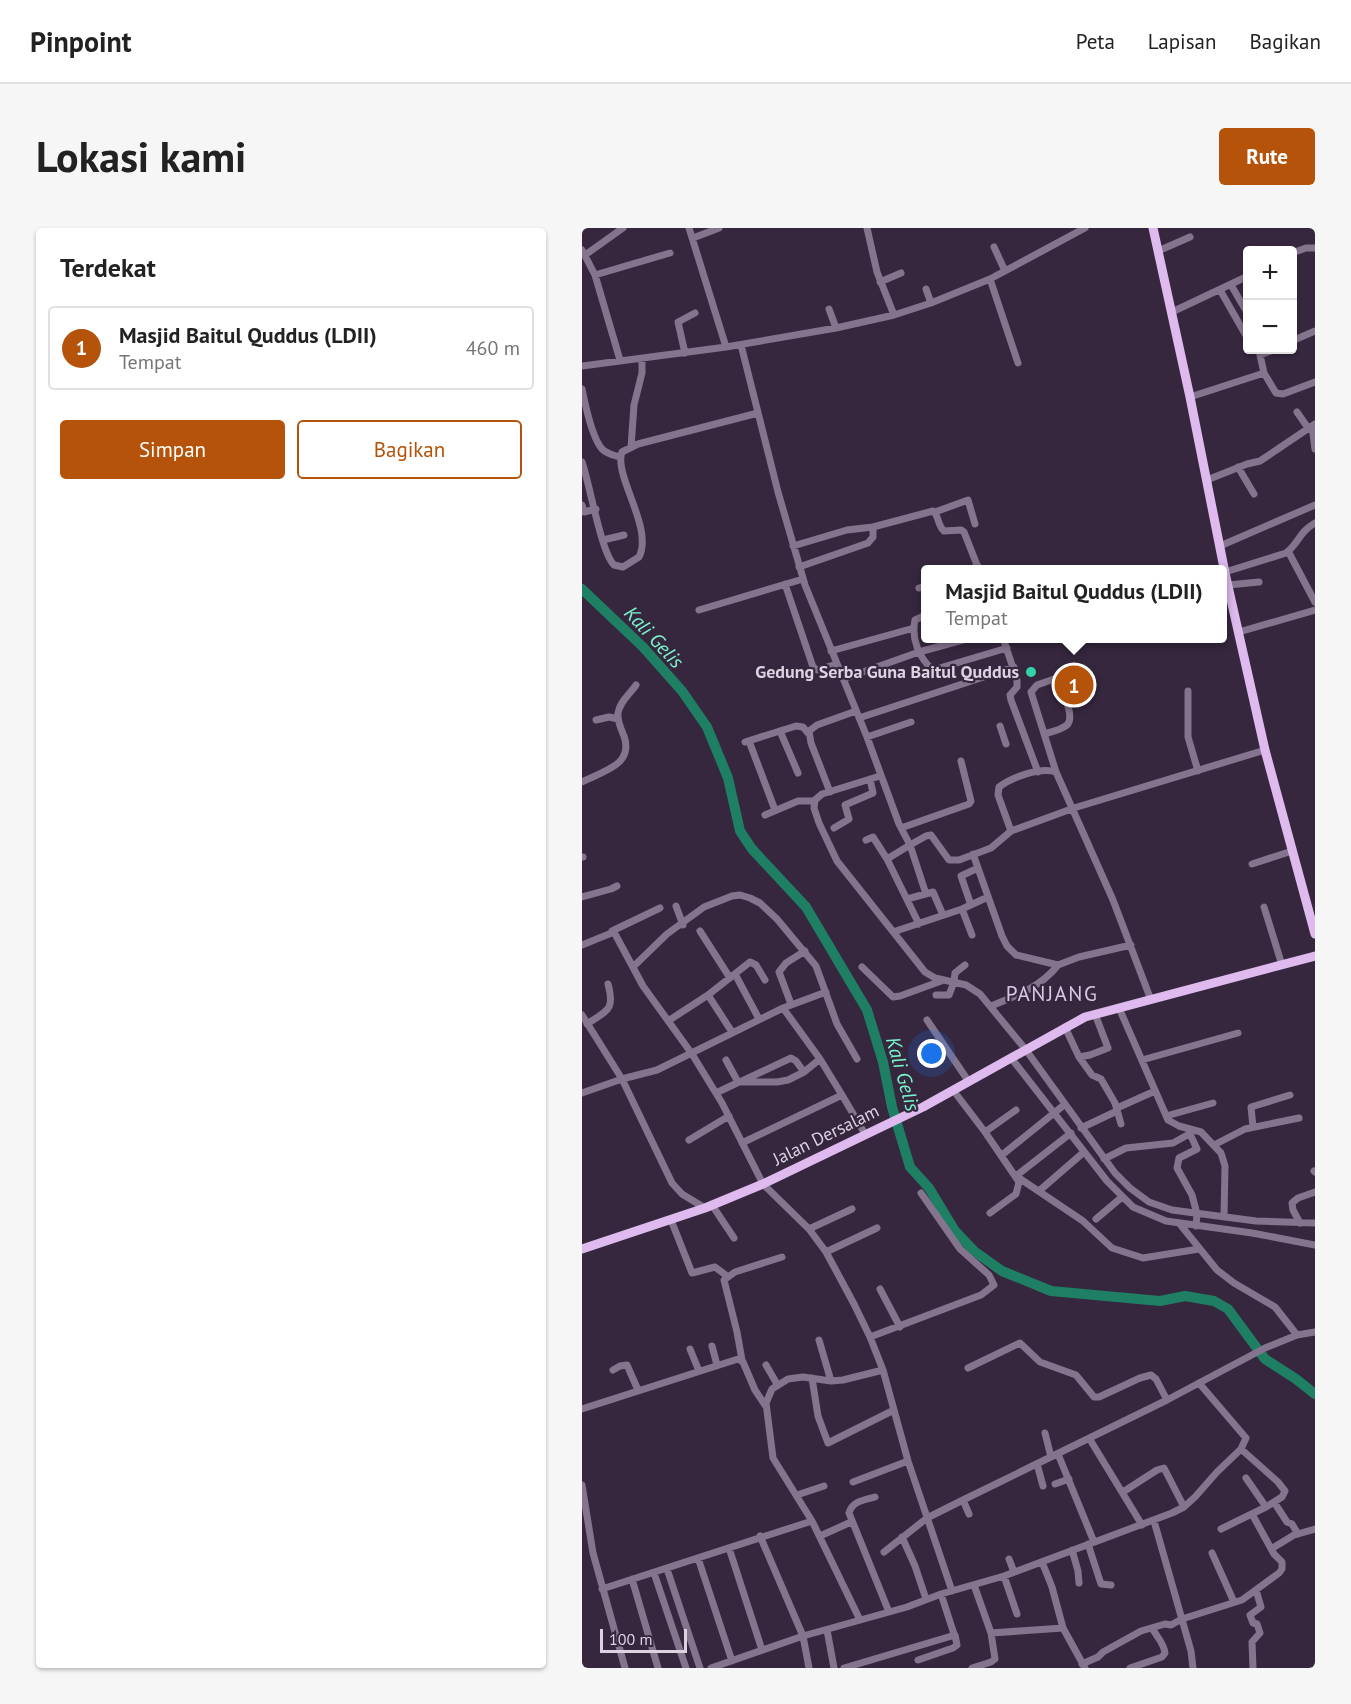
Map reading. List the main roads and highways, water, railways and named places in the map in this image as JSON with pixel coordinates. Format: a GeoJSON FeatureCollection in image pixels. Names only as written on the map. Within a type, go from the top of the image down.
{"type":"FeatureCollection","features":[{"type":"Feature","properties":{"kind":"main road"},"geometry":{"type":"LineString","coordinates":[[1153,228],[1190,397],[1223,565]]}},
{"type":"Feature","properties":{"kind":"main road"},"geometry":{"type":"LineString","coordinates":[[1227,582],[1265,750],[1315,934]]}},
{"type":"Feature","properties":{"kind":"main road","name":"Jalan Dersalam"},"geometry":{"type":"LineString","coordinates":[[582,1248],[671,1220],[763,1184],[923,1107],[1065,1028],[1095,1014],[1315,956]]}},
{"type":"Feature","properties":{"kind":"waterway","name":"Kali Gelis"},"geometry":{"type":"LineString","coordinates":[[582,589],[643,647],[682,691],[707,727],[728,778],[740,831],[752,849],[806,907],[867,1010],[910,1167],[929,1188],[955,1231],[974,1251],[1002,1271],[1051,1291],[1160,1301],[1185,1296],[1214,1301],[1228,1309],[1265,1359],[1315,1394]]}},
{"type":"Feature","properties":{"kind":"place","name":"Gedung Serba Guna Baitul Quddus"},"geometry":{"type":"Point","coordinates":[1031,672]}},
{"type":"Feature","properties":{"kind":"place","name":"Masjid Baitul Quddus (LDII)"},"geometry":{"type":"Point","coordinates":[1074,685]}},
{"type":"Feature","properties":{"kind":"district","name":"PANJANG"},"geometry":{"type":"Point","coordinates":[1052,994]}}]}
